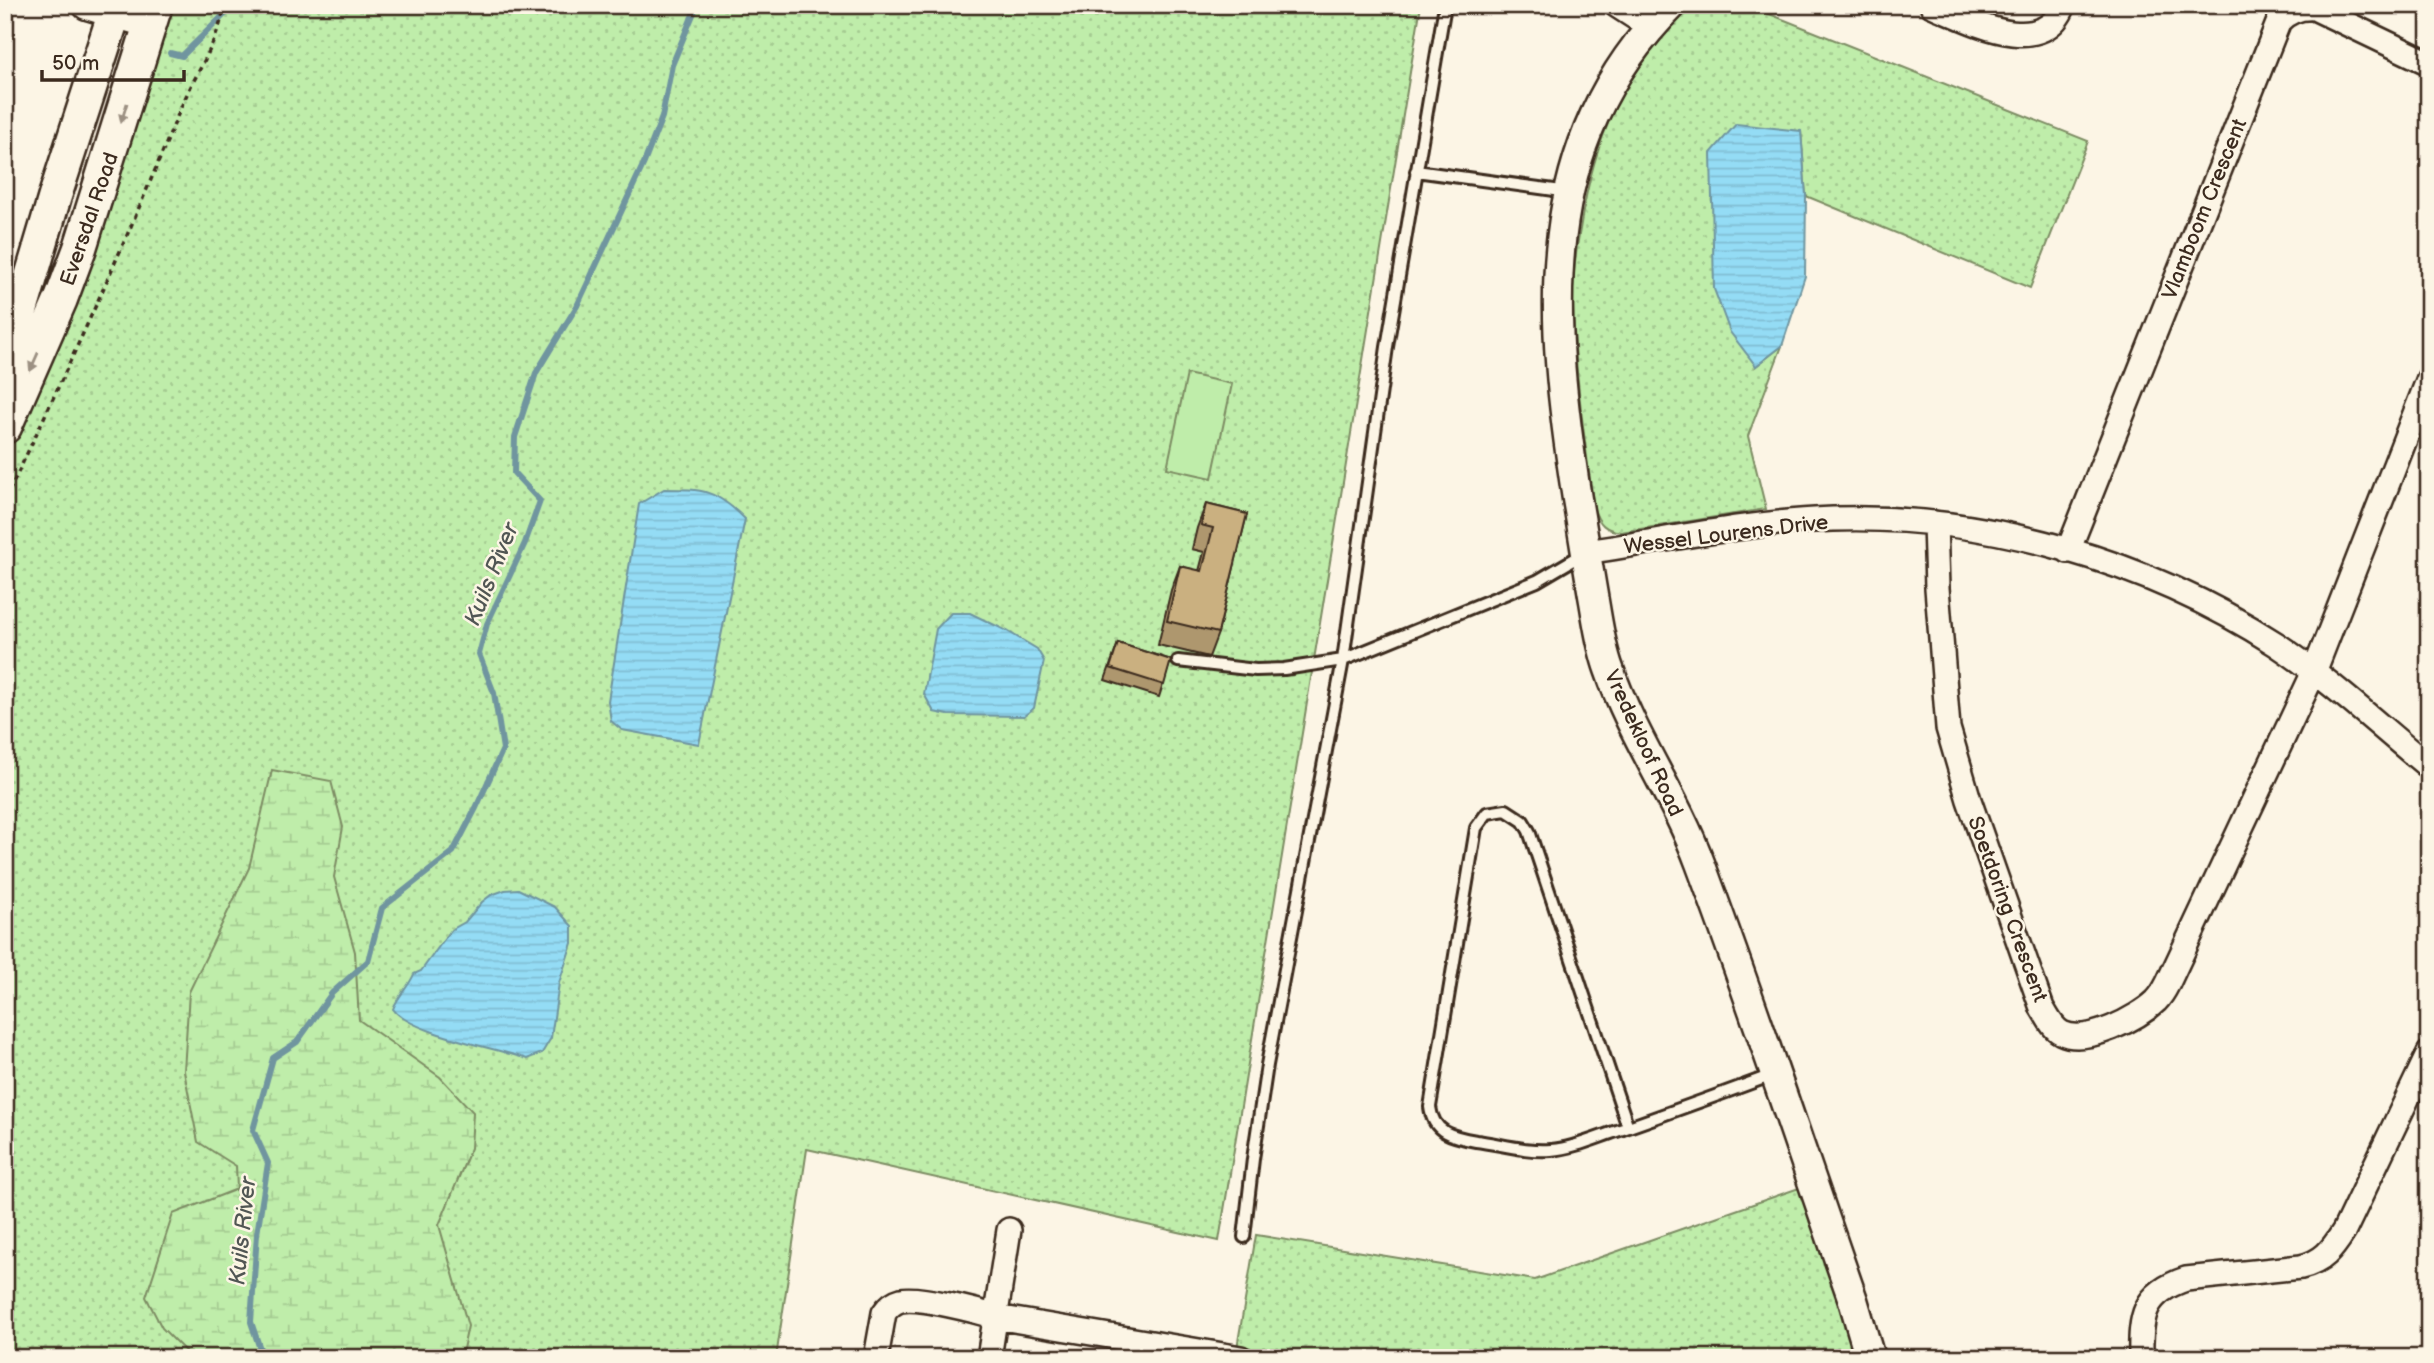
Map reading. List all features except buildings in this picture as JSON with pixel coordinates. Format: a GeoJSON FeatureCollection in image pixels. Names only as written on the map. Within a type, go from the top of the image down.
{"type":"FeatureCollection","features":[{"type":"Feature","properties":{"kind":"main road","name":"Eversdal Road"},"geometry":{"type":"LineString","coordinates":[[5,365],[55,196],[106,8]]}},
{"type":"Feature","properties":{"kind":"main road","name":"Eversdal Road"},"geometry":{"type":"LineString","coordinates":[[5,427],[61,299],[80,248],[153,15]]}},
{"type":"Feature","properties":{"kind":"street"},"geometry":{"type":"LineString","coordinates":[[1616,5],[1650,27]]}},
{"type":"Feature","properties":{"kind":"street","name":"Vredekloof Road"},"geometry":{"type":"LineString","coordinates":[[1672,5],[1650,27],[1627,57],[1599,101],[1569,192],[1560,244],[1556,311],[1564,412],[1586,552],[1608,666],[1620,698],[1698,858],[1853,1300],[1870,1358]]}},
{"type":"Feature","properties":{"kind":"street"},"geometry":{"type":"LineString","coordinates":[[1932,5],[2012,34],[2045,29],[2057,19],[2064,5]]}},
{"type":"Feature","properties":{"kind":"street"},"geometry":{"type":"LineString","coordinates":[[106,8],[153,15]]}},
{"type":"Feature","properties":{"kind":"street","name":"Vlamboom Crescent"},"geometry":{"type":"LineString","coordinates":[[2068,551],[2279,21],[2292,11],[2314,8],[2429,63]]}},
{"type":"Feature","properties":{"kind":"street"},"geometry":{"type":"LineString","coordinates":[[2314,672],[2429,378]]}},
{"type":"Feature","properties":{"kind":"street","name":"Wessel Lourens Drive"},"geometry":{"type":"LineString","coordinates":[[1586,552],[1789,522],[1876,519],[1935,523],[2012,536],[2068,551],[2194,598],[2266,639],[2314,672],[2429,767]]}},
{"type":"Feature","properties":{"kind":"street","name":"Soetdoring Crescent"},"geometry":{"type":"LineString","coordinates":[[1935,523],[1937,588],[1948,728],[1969,800],[2042,1008],[2051,1024],[2061,1033],[2082,1036],[2097,1033],[2130,1020],[2157,1000],[2185,949],[2314,672]]}},
{"type":"Feature","properties":{"kind":"street"},"geometry":{"type":"LineString","coordinates":[[2141,1358],[2140,1336],[2147,1304],[2168,1285],[2186,1279],[2301,1266],[2318,1262],[2326,1256],[2344,1231],[2429,1053]]}},
{"type":"Feature","properties":{"kind":"street"},"geometry":{"type":"LineString","coordinates":[[989,1358],[1009,1230]]}},
{"type":"Feature","properties":{"kind":"street"},"geometry":{"type":"LineString","coordinates":[[876,1358],[887,1307],[898,1300],[910,1299],[978,1311],[996,1317],[1241,1358]]}},
{"type":"Feature","properties":{"kind":"lane"},"geometry":{"type":"LineString","coordinates":[[1244,1237],[1252,1159],[1267,1065],[1343,660],[1387,347],[1445,5]]}},
{"type":"Feature","properties":{"kind":"lane"},"geometry":{"type":"LineString","coordinates":[[1416,171],[1569,192]]}},
{"type":"Feature","properties":{"kind":"lane"},"geometry":{"type":"LineString","coordinates":[[1178,662],[1256,670],[1284,669],[1343,660],[1537,580],[1586,552]]}},
{"type":"Feature","properties":{"kind":"lane"},"geometry":{"type":"LineString","coordinates":[[1628,1127],[1530,831],[1524,821],[1506,810],[1487,813],[1476,828],[1430,1107],[1435,1126],[1456,1138],[1551,1150],[1628,1127],[1775,1074]]}},
{"type":"Feature","properties":{"kind":"path"},"geometry":{"type":"LineString","coordinates":[[5,500],[66,371],[167,143],[192,79],[209,55],[225,5]]}},
{"type":"Feature","properties":{"kind":"green space"},"geometry":{"type":"Polygon","coordinates":[[[169,5],[1421,5],[1219,1241],[807,1149],[776,1358],[5,1358],[5,439],[169,5]]]}},
{"type":"Feature","properties":{"kind":"green space"},"geometry":{"type":"Polygon","coordinates":[[[1691,5],[1747,5],[2088,141],[2030,288],[1806,196],[1801,131],[1756,366],[1782,346],[1748,436],[1766,509],[1621,532],[1603,525],[1594,509],[1576,359],[1573,298],[1575,258],[1594,165],[1615,107],[1647,54],[1691,5]]]}},
{"type":"Feature","properties":{"kind":"green space"},"geometry":{"type":"Polygon","coordinates":[[[1187,374],[1232,384],[1212,478],[1167,468],[1187,374]]]}},
{"type":"Feature","properties":{"kind":"green space"},"geometry":{"type":"Polygon","coordinates":[[[272,770],[331,781],[343,827],[334,877],[355,952],[359,1020],[440,1077],[473,1112],[471,1148],[439,1225],[468,1326],[461,1358],[192,1358],[162,1328],[146,1297],[173,1214],[237,1189],[236,1166],[198,1142],[184,1071],[189,992],[249,868],[272,770]]]}},
{"type":"Feature","properties":{"kind":"green space"},"geometry":{"type":"Polygon","coordinates":[[[1799,1188],[1842,1311],[1855,1358],[1292,1358],[1237,1348],[1256,1235],[1535,1280],[1799,1188]]]}},
{"type":"Feature","properties":{"kind":"water"},"geometry":{"type":"Polygon","coordinates":[[[1736,124],[1801,131],[1806,196],[1805,276],[1782,346],[1756,366],[1730,332],[1714,289],[1711,153],[1736,124]]]}},
{"type":"Feature","properties":{"kind":"water"},"geometry":{"type":"Polygon","coordinates":[[[664,489],[709,493],[726,502],[745,519],[699,744],[622,730],[611,721],[608,701],[639,504],[664,489]]]}},
{"type":"Feature","properties":{"kind":"water"},"geometry":{"type":"Polygon","coordinates":[[[951,613],[970,613],[1037,649],[1044,661],[1034,708],[1024,716],[948,715],[934,712],[924,694],[936,629],[951,613]]]}},
{"type":"Feature","properties":{"kind":"water"},"geometry":{"type":"Polygon","coordinates":[[[518,889],[555,907],[572,926],[572,943],[559,983],[551,1038],[542,1053],[527,1059],[455,1039],[402,1018],[393,1009],[398,999],[414,974],[421,971],[451,930],[465,922],[491,895],[518,889]]]}},
{"type":"Feature","properties":{"kind":"waterway"},"geometry":{"type":"LineString","coordinates":[[170,53],[182,56],[234,5]]}},
{"type":"Feature","properties":{"kind":"waterway","name":"Kuils River"},"geometry":{"type":"LineString","coordinates":[[263,1358],[251,1322],[257,1234],[268,1163],[253,1130],[273,1058],[297,1042],[332,993],[368,961],[382,908],[453,852],[503,749],[494,693],[479,654],[487,624],[525,543],[540,501],[514,473],[515,437],[536,373],[577,306],[644,163],[662,117],[672,65],[697,5]]}}]}
